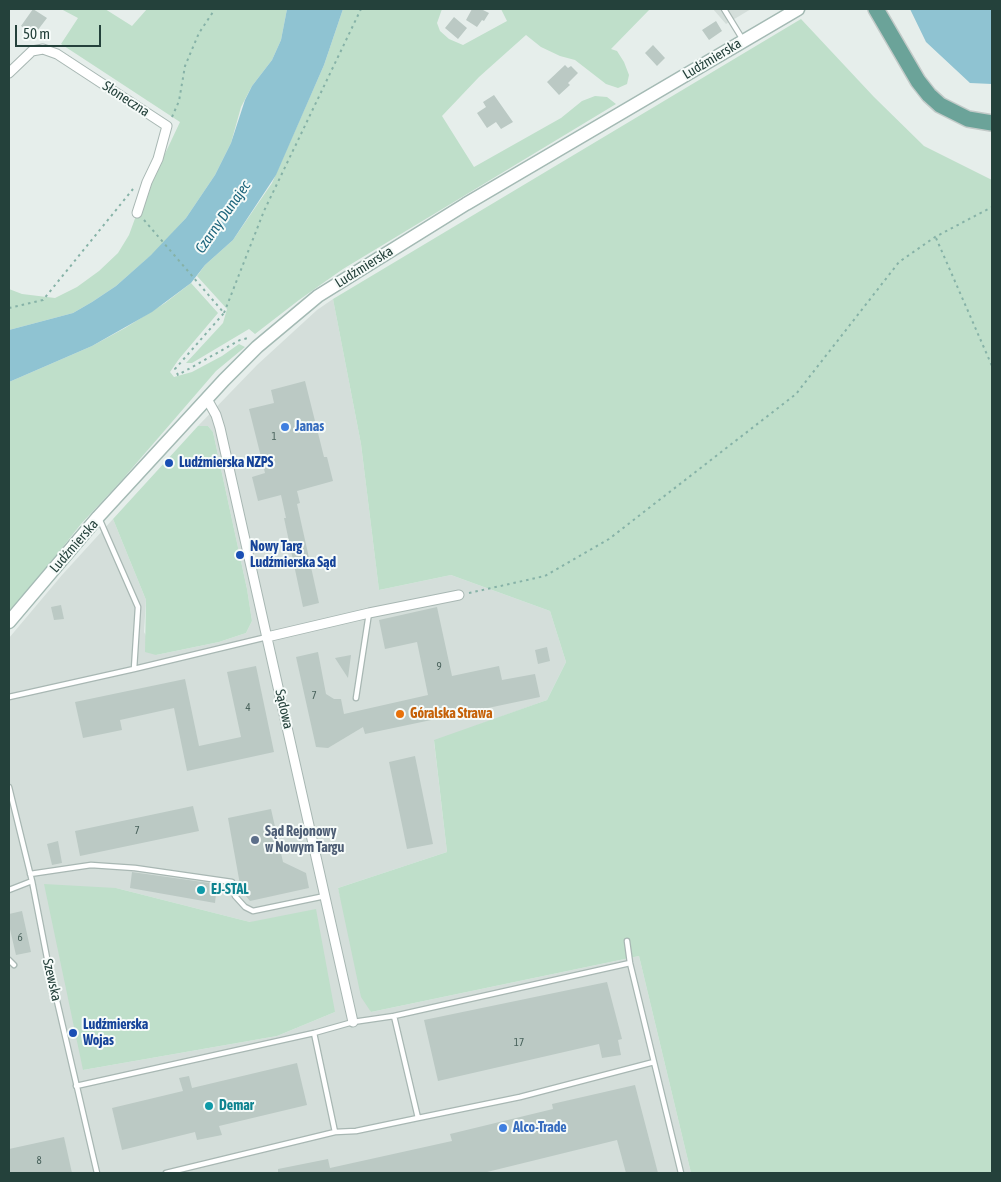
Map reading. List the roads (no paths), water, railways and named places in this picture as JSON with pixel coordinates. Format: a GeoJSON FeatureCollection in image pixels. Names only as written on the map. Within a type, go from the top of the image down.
{"type":"FeatureCollection","features":[{"type":"Feature","properties":{"kind":"main road","name":"Ludźmierska"},"geometry":{"type":"LineString","coordinates":[[9,622],[98,517],[207,399],[257,347],[311,302],[345,278],[798,9]]}},
{"type":"Feature","properties":{"kind":"main road"},"geometry":{"type":"LineString","coordinates":[[876,9],[928,95],[952,112],[968,119],[992,123]]}},
{"type":"Feature","properties":{"kind":"street","name":"Słoneczna"},"geometry":{"type":"LineString","coordinates":[[9,73],[32,50],[43,49],[57,54],[168,126],[158,159],[147,182],[137,212]]}},
{"type":"Feature","properties":{"kind":"street","name":"Sądowa"},"geometry":{"type":"LineString","coordinates":[[207,399],[216,415],[220,428],[353,1022]]}},
{"type":"Feature","properties":{"kind":"street"},"geometry":{"type":"LineString","coordinates":[[267,638],[369,613],[459,595]]}},
{"type":"Feature","properties":{"kind":"lane"},"geometry":{"type":"LineString","coordinates":[[724,9],[743,40]]}},
{"type":"Feature","properties":{"kind":"lane"},"geometry":{"type":"LineString","coordinates":[[98,517],[138,607],[134,669]]}},
{"type":"Feature","properties":{"kind":"lane"},"geometry":{"type":"LineString","coordinates":[[356,698],[369,613]]}},
{"type":"Feature","properties":{"kind":"lane"},"geometry":{"type":"LineString","coordinates":[[9,697],[267,638]]}},
{"type":"Feature","properties":{"kind":"lane","name":"Szewska"},"geometry":{"type":"LineString","coordinates":[[9,787],[32,881],[47,958],[96,1173]]}},
{"type":"Feature","properties":{"kind":"lane"},"geometry":{"type":"LineString","coordinates":[[30,874],[91,865],[135,868],[232,882],[235,896],[245,907],[253,911],[325,896]]}},
{"type":"Feature","properties":{"kind":"lane"},"geometry":{"type":"LineString","coordinates":[[9,890],[32,881]]}},
{"type":"Feature","properties":{"kind":"lane"},"geometry":{"type":"LineString","coordinates":[[627,941],[630,963],[680,1173]]}},
{"type":"Feature","properties":{"kind":"lane"},"geometry":{"type":"LineString","coordinates":[[9,960],[14,965]]}},
{"type":"Feature","properties":{"kind":"lane"},"geometry":{"type":"LineString","coordinates":[[76,1086],[314,1033],[353,1022],[394,1016],[630,963]]}},
{"type":"Feature","properties":{"kind":"lane"},"geometry":{"type":"LineString","coordinates":[[394,1016],[418,1118]]}},
{"type":"Feature","properties":{"kind":"lane"},"geometry":{"type":"LineString","coordinates":[[314,1033],[335,1132]]}},
{"type":"Feature","properties":{"kind":"lane"},"geometry":{"type":"LineString","coordinates":[[166,1173],[335,1132],[356,1131],[520,1097],[654,1062]]}},
{"type":"Feature","properties":{"kind":"water","name":"Czarny Dunajec"},"geometry":{"type":"Polygon","coordinates":[[[287,9],[343,9],[324,65],[276,175],[233,240],[205,265],[191,283],[152,312],[92,346],[9,382],[9,330],[73,313],[92,302],[116,286],[151,255],[186,218],[215,175],[231,143],[245,100],[252,86],[272,60],[281,40],[287,9]]]}},
{"type":"Feature","properties":{"kind":"water"},"geometry":{"type":"Polygon","coordinates":[[[910,9],[992,9],[992,84],[970,83],[926,42],[910,9]]]}},
{"type":"Feature","properties":{"kind":"place","name":"Janas"},"geometry":{"type":"Point","coordinates":[285,427]}},
{"type":"Feature","properties":{"kind":"place","name":"Ludźmierska NZPS"},"geometry":{"type":"Point","coordinates":[169,463]}},
{"type":"Feature","properties":{"kind":"place","name":"Nowy Targ Ludźmierska Sąd"},"geometry":{"type":"Point","coordinates":[240,555]}},
{"type":"Feature","properties":{"kind":"place","name":"Góralska Strawa"},"geometry":{"type":"Point","coordinates":[400,714]}},
{"type":"Feature","properties":{"kind":"place","name":"Sąd Rejonowy w Nowym Targu"},"geometry":{"type":"Point","coordinates":[255,840]}},
{"type":"Feature","properties":{"kind":"place","name":"EJ-STAL"},"geometry":{"type":"Point","coordinates":[201,890]}},
{"type":"Feature","properties":{"kind":"place","name":"Ludźmierska Wojas"},"geometry":{"type":"Point","coordinates":[73,1033]}},
{"type":"Feature","properties":{"kind":"place","name":"Demar"},"geometry":{"type":"Point","coordinates":[209,1106]}},
{"type":"Feature","properties":{"kind":"place","name":"Alco-Trade"},"geometry":{"type":"Point","coordinates":[503,1128]}}]}
